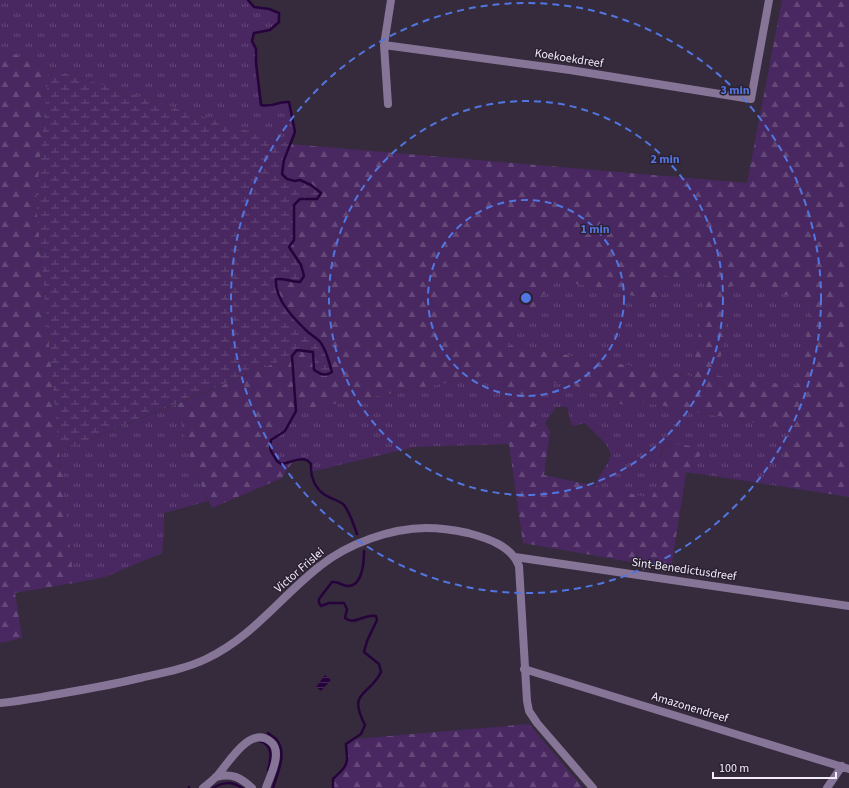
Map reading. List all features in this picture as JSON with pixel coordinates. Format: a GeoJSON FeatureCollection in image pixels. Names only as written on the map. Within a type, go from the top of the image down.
{"type":"FeatureCollection","features":[{"type":"Feature","properties":{"kind":"street"},"geometry":{"type":"LineString","coordinates":[[388,104],[384,45],[391,0]]}},
{"type":"Feature","properties":{"kind":"street","name":"Koekoekdreef"},"geometry":{"type":"LineString","coordinates":[[384,45],[570,70],[751,100],[769,0]]}},
{"type":"Feature","properties":{"kind":"street","name":"Victor Frislei"},"geometry":{"type":"LineString","coordinates":[[0,703],[113,684],[178,669],[206,659],[259,623],[312,572],[328,559],[344,550],[383,534],[415,528],[450,529],[485,539],[505,548],[515,557]]}},
{"type":"Feature","properties":{"kind":"street"},"geometry":{"type":"LineString","coordinates":[[515,557],[519,566],[524,669],[529,711],[532,718],[593,788]]}},
{"type":"Feature","properties":{"kind":"street","name":"Sint-Benedictusdreef"},"geometry":{"type":"LineString","coordinates":[[515,557],[849,606]]}},
{"type":"Feature","properties":{"kind":"street","name":"Amazonendreef"},"geometry":{"type":"LineString","coordinates":[[524,669],[845,768]]}},
{"type":"Feature","properties":{"kind":"street"},"geometry":{"type":"LineString","coordinates":[[203,788],[216,777],[239,748],[246,742],[256,738],[263,738],[270,741],[274,746],[276,753],[266,788]]}},
{"type":"Feature","properties":{"kind":"street"},"geometry":{"type":"LineString","coordinates":[[827,788],[845,768]]}},
{"type":"Feature","properties":{"kind":"street"},"geometry":{"type":"LineString","coordinates":[[216,777],[228,774],[234,776],[252,788]]}},
{"type":"Feature","properties":{"kind":"green space"},"geometry":{"type":"Polygon","coordinates":[[[0,0],[247,0],[254,7],[269,9],[279,13],[279,22],[270,30],[254,33],[252,41],[256,49],[256,63],[261,105],[269,106],[281,102],[289,102],[295,132],[290,144],[49,68],[0,48],[0,0]]]}},
{"type":"Feature","properties":{"kind":"green space"},"geometry":{"type":"Polygon","coordinates":[[[782,0],[849,0],[849,497],[779,486],[789,429],[642,402],[636,409],[608,400],[594,392],[575,386],[542,381],[534,430],[550,431],[544,475],[651,498],[659,484],[657,464],[663,449],[676,444],[706,448],[686,473],[671,569],[523,543],[509,444],[504,427],[505,380],[483,376],[296,411],[285,431],[270,443],[272,453],[281,464],[293,461],[282,478],[212,508],[192,466],[177,404],[292,356],[297,350],[313,352],[313,360],[320,342],[291,314],[280,297],[277,288],[276,279],[282,278],[291,282],[294,255],[289,247],[294,240],[294,205],[300,199],[309,199],[300,180],[290,179],[282,174],[284,160],[290,144],[747,183],[782,0]],[[663,275],[657,301],[555,279],[506,345],[692,376],[707,282],[663,275]],[[731,286],[718,376],[797,386],[813,299],[731,286]]]}},
{"type":"Feature","properties":{"kind":"green space"},"geometry":{"type":"Polygon","coordinates":[[[0,48],[49,68],[36,202],[59,452],[74,583],[15,593],[22,638],[0,643],[0,48]]]}},
{"type":"Feature","properties":{"kind":"green space"},"geometry":{"type":"Polygon","coordinates":[[[49,68],[290,144],[284,160],[282,174],[290,179],[305,182],[321,193],[317,199],[300,199],[294,205],[294,240],[289,247],[301,265],[304,276],[300,282],[277,279],[278,294],[292,315],[323,346],[332,372],[330,374],[321,374],[314,370],[313,352],[297,350],[292,356],[59,452],[36,202],[49,68]]]}},
{"type":"Feature","properties":{"kind":"green space"},"geometry":{"type":"Polygon","coordinates":[[[663,275],[707,282],[692,376],[506,345],[555,279],[657,301],[663,275]]]}},
{"type":"Feature","properties":{"kind":"green space"},"geometry":{"type":"Polygon","coordinates":[[[731,286],[813,298],[797,387],[718,376],[731,286]]]}},
{"type":"Feature","properties":{"kind":"green space"},"geometry":{"type":"Polygon","coordinates":[[[483,376],[505,380],[504,427],[509,444],[414,447],[310,472],[311,464],[308,461],[301,459],[281,464],[270,449],[270,443],[272,440],[285,431],[296,411],[483,376]]]}},
{"type":"Feature","properties":{"kind":"green space"},"geometry":{"type":"Polygon","coordinates":[[[542,381],[575,386],[594,392],[608,400],[635,409],[642,402],[789,429],[779,486],[686,472],[676,444],[662,449],[657,464],[659,484],[651,499],[594,486],[611,454],[606,444],[585,423],[572,426],[567,407],[556,407],[545,423],[550,431],[534,430],[542,381]]]}},
{"type":"Feature","properties":{"kind":"green space"},"geometry":{"type":"Polygon","coordinates":[[[177,404],[192,466],[208,501],[164,513],[162,553],[105,577],[74,583],[59,452],[177,404]]]}},
{"type":"Feature","properties":{"kind":"green space"},"geometry":{"type":"Polygon","coordinates":[[[529,724],[583,788],[333,788],[333,779],[343,770],[347,761],[346,744],[354,739],[529,724]]]}},
{"type":"Feature","properties":{"kind":"shaded area"},"geometry":{"type":"Polygon","coordinates":[[[325,675],[331,680],[321,691],[316,687],[325,675]]]}},
{"type":"Feature","properties":{"kind":"waterway"},"geometry":{"type":"LineString","coordinates":[[248,0],[254,7],[269,9],[279,13],[279,22],[270,30],[254,33],[252,41],[256,49],[256,63],[261,105],[269,106],[281,102],[289,102],[295,132],[284,160],[282,174],[287,179],[295,181],[300,180],[311,185],[321,193],[317,199],[300,199],[294,205],[294,240],[289,247],[301,265],[304,276],[300,282],[276,279],[276,287],[286,309],[323,346],[332,372],[325,375],[314,370],[313,352],[297,350],[292,356],[296,411],[285,431],[271,440],[271,451],[277,461],[281,464],[301,459],[308,461],[311,464],[312,478],[316,486],[323,493],[344,505],[350,515],[357,534]]}},
{"type":"Feature","properties":{"kind":"waterway"},"geometry":{"type":"LineString","coordinates":[[333,788],[333,779],[343,770],[347,761],[346,744],[361,734],[365,725],[360,714],[358,705],[359,699],[381,672],[379,664],[364,652],[367,641],[377,620],[376,616],[368,616],[352,621],[345,618],[347,609],[344,603],[329,603],[321,606],[319,599],[332,582],[337,582],[347,586],[356,582],[362,573],[364,551]]}},
{"type":"Feature","properties":{"kind":"waterway"},"geometry":{"type":"LineString","coordinates":[[268,733],[276,739],[281,750],[279,770],[273,788]]}},
{"type":"Feature","properties":{"kind":"waterway"},"geometry":{"type":"LineString","coordinates":[[259,741],[267,745],[270,752],[268,770]]}},
{"type":"Feature","properties":{"kind":"waterway"},"geometry":{"type":"LineString","coordinates":[[213,788],[220,784],[227,783],[231,783],[242,788]]}}]}
